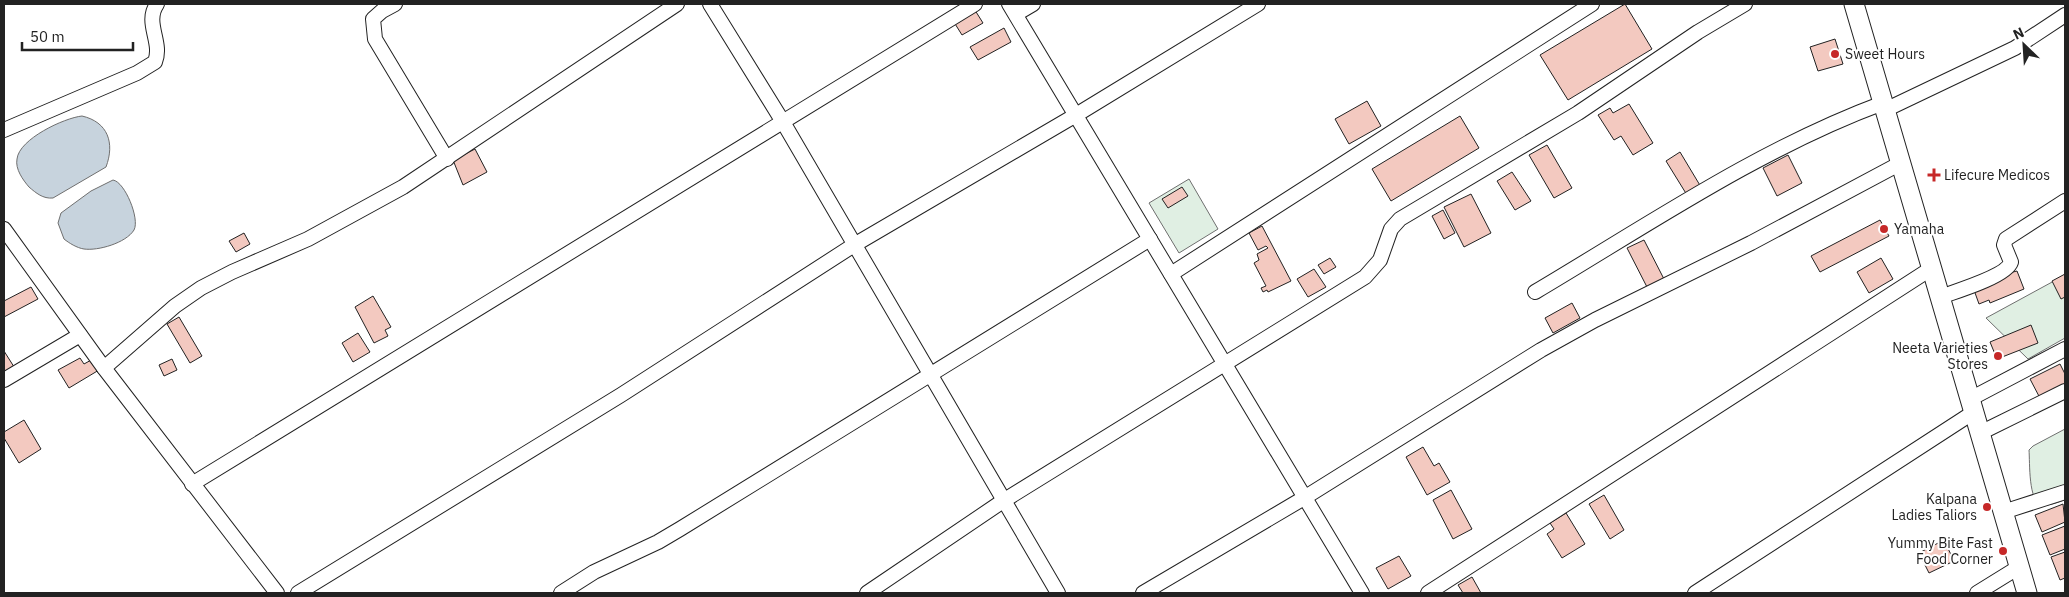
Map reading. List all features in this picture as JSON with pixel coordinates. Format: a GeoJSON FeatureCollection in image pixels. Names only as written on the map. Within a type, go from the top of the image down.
{"type":"FeatureCollection","features":[{"type":"Feature","properties":{"kind":"main road"},"geometry":{"type":"LineString","coordinates":[[1854,4],[1871,61],[1894,166],[1924,274],[1940,297],[1980,434],[2012,510],[2019,567],[2027,593]]}},
{"type":"Feature","properties":{"kind":"street"},"geometry":{"type":"LineString","coordinates":[[4,130],[137,73],[155,62],[158,45],[151,24],[152,13],[157,4]]}},
{"type":"Feature","properties":{"kind":"street"},"geometry":{"type":"LineString","coordinates":[[395,4],[382,10],[373,19],[375,39],[447,159]]}},
{"type":"Feature","properties":{"kind":"street"},"geometry":{"type":"LineString","coordinates":[[104,368],[175,306],[201,288],[232,272],[308,239],[403,187],[677,4]]}},
{"type":"Feature","properties":{"kind":"street"},"geometry":{"type":"LineString","coordinates":[[710,4],[783,122],[1058,593]]}},
{"type":"Feature","properties":{"kind":"street"},"geometry":{"type":"LineString","coordinates":[[192,484],[975,4]]}},
{"type":"Feature","properties":{"kind":"street"},"geometry":{"type":"LineString","coordinates":[[1033,4],[1013,9],[1362,593]]}},
{"type":"Feature","properties":{"kind":"street"},"geometry":{"type":"LineString","coordinates":[[298,593],[621,395],[854,245],[1076,115],[1258,4]]}},
{"type":"Feature","properties":{"kind":"street"},"geometry":{"type":"LineString","coordinates":[[1171,274],[1592,4]]}},
{"type":"Feature","properties":{"kind":"street"},"geometry":{"type":"LineString","coordinates":[[867,593],[1003,501],[1365,276],[1380,260],[1391,230],[1400,219],[1578,113],[1698,32],[1745,4]]}},
{"type":"Feature","properties":{"kind":"street"},"geometry":{"type":"LineString","coordinates":[[1535,292],[1733,174],[1786,146],[1879,103],[1910,100],[2015,48],[2065,15]]}},
{"type":"Feature","properties":{"kind":"street"},"geometry":{"type":"LineString","coordinates":[[1143,593],[1304,498],[1541,350],[1618,308],[1751,243],[1894,166]]}},
{"type":"Feature","properties":{"kind":"street"},"geometry":{"type":"LineString","coordinates":[[1940,297],[1976,284],[2009,267],[2010,260],[2004,245],[2007,237],[2065,201]]}},
{"type":"Feature","properties":{"kind":"street"},"geometry":{"type":"LineString","coordinates":[[4,229],[104,368],[277,593]]}},
{"type":"Feature","properties":{"kind":"street"},"geometry":{"type":"LineString","coordinates":[[561,593],[594,572],[673,533],[1150,239]]}},
{"type":"Feature","properties":{"kind":"street"},"geometry":{"type":"LineString","coordinates":[[1428,593],[1924,274]]}},
{"type":"Feature","properties":{"kind":"street"},"geometry":{"type":"LineString","coordinates":[[4,380],[80,335]]}},
{"type":"Feature","properties":{"kind":"street"},"geometry":{"type":"LineString","coordinates":[[1695,593],[1953,425],[1993,388],[2065,349]]}},
{"type":"Feature","properties":{"kind":"street"},"geometry":{"type":"LineString","coordinates":[[1980,434],[2065,390]]}},
{"type":"Feature","properties":{"kind":"street"},"geometry":{"type":"LineString","coordinates":[[2012,510],[2065,492]]}},
{"type":"Feature","properties":{"kind":"street"},"geometry":{"type":"LineString","coordinates":[[1977,593],[2019,567]]}},
{"type":"Feature","properties":{"kind":"green space"},"geometry":{"type":"Polygon","coordinates":[[[1189,179],[1218,229],[1179,253],[1149,203],[1189,179]]]}},
{"type":"Feature","properties":{"kind":"green space"},"geometry":{"type":"Polygon","coordinates":[[[2065,275],[2065,338],[2028,359],[1986,318],[2065,275]]]}},
{"type":"Feature","properties":{"kind":"green space"},"geometry":{"type":"Polygon","coordinates":[[[2065,429],[2065,500],[2042,505],[2037,502],[2032,490],[2029,450],[2065,429]]]}},
{"type":"Feature","properties":{"kind":"shaded area"},"geometry":{"type":"Polygon","coordinates":[[[82,116],[98,123],[107,135],[110,150],[106,167],[53,198],[46,198],[29,187],[20,174],[17,167],[17,159],[20,151],[34,137],[54,125],[82,116]]]}},
{"type":"Feature","properties":{"kind":"shaded area"},"geometry":{"type":"Polygon","coordinates":[[[113,180],[122,187],[133,210],[135,225],[130,235],[111,245],[97,249],[81,248],[64,239],[58,223],[61,213],[91,191],[113,180]]]}},
{"type":"Feature","properties":{"kind":"building"},"geometry":{"type":"Polygon","coordinates":[[[1625,4],[1652,49],[1568,100],[1540,55],[1625,4]]]}},
{"type":"Feature","properties":{"kind":"building"},"geometry":{"type":"Polygon","coordinates":[[[973,7],[983,23],[962,35],[952,19],[973,7]]]}},
{"type":"Feature","properties":{"kind":"building"},"geometry":{"type":"Polygon","coordinates":[[[1004,28],[1011,42],[978,60],[970,47],[1004,28]]]}},
{"type":"Feature","properties":{"kind":"building"},"geometry":{"type":"Polygon","coordinates":[[[1835,39],[1843,64],[1818,71],[1810,47],[1835,39]]]}},
{"type":"Feature","properties":{"kind":"building"},"geometry":{"type":"Polygon","coordinates":[[[1367,101],[1381,126],[1349,144],[1335,119],[1367,101]]]}},
{"type":"Feature","properties":{"kind":"building"},"geometry":{"type":"Polygon","coordinates":[[[1629,104],[1653,143],[1633,155],[1621,136],[1614,140],[1598,115],[1610,108],[1613,113],[1629,104]]]}},
{"type":"Feature","properties":{"kind":"building"},"geometry":{"type":"Polygon","coordinates":[[[1460,116],[1479,148],[1391,201],[1372,169],[1460,116]]]}},
{"type":"Feature","properties":{"kind":"building"},"geometry":{"type":"Polygon","coordinates":[[[1547,145],[1572,188],[1554,198],[1529,155],[1547,145]]]}},
{"type":"Feature","properties":{"kind":"building"},"geometry":{"type":"Polygon","coordinates":[[[475,149],[487,172],[463,185],[453,160],[475,149]]]}},
{"type":"Feature","properties":{"kind":"building"},"geometry":{"type":"Polygon","coordinates":[[[1680,152],[1701,187],[1687,195],[1666,161],[1680,152]]]}},
{"type":"Feature","properties":{"kind":"building"},"geometry":{"type":"Polygon","coordinates":[[[1788,155],[1802,183],[1777,196],[1763,168],[1788,155]]]}},
{"type":"Feature","properties":{"kind":"building"},"geometry":{"type":"Polygon","coordinates":[[[1512,172],[1531,201],[1515,210],[1497,181],[1512,172]]]}},
{"type":"Feature","properties":{"kind":"building"},"geometry":{"type":"Polygon","coordinates":[[[1182,187],[1188,196],[1168,208],[1162,199],[1182,187]]]}},
{"type":"Feature","properties":{"kind":"building"},"geometry":{"type":"Polygon","coordinates":[[[1471,194],[1491,233],[1464,247],[1444,207],[1471,194]]]}},
{"type":"Feature","properties":{"kind":"building"},"geometry":{"type":"Polygon","coordinates":[[[1443,210],[1455,233],[1444,239],[1432,216],[1443,210]]]}},
{"type":"Feature","properties":{"kind":"building"},"geometry":{"type":"Polygon","coordinates":[[[1880,220],[1889,236],[1820,272],[1811,256],[1880,220]]]}},
{"type":"Feature","properties":{"kind":"building"},"geometry":{"type":"Polygon","coordinates":[[[1262,226],[1291,281],[1268,292],[1267,290],[1263,292],[1261,288],[1266,286],[1254,263],[1259,260],[1257,254],[1268,248],[1266,246],[1258,250],[1249,233],[1262,226]]]}},
{"type":"Feature","properties":{"kind":"building"},"geometry":{"type":"Polygon","coordinates":[[[244,233],[250,244],[236,252],[229,241],[244,233]]]}},
{"type":"Feature","properties":{"kind":"building"},"geometry":{"type":"Polygon","coordinates":[[[1644,240],[1665,281],[1648,289],[1627,248],[1644,240]]]}},
{"type":"Feature","properties":{"kind":"building"},"geometry":{"type":"Polygon","coordinates":[[[1330,258],[1336,267],[1324,274],[1318,265],[1330,258]]]}},
{"type":"Feature","properties":{"kind":"building"},"geometry":{"type":"Polygon","coordinates":[[[1881,258],[1893,279],[1869,293],[1857,272],[1881,258]]]}},
{"type":"Feature","properties":{"kind":"building"},"geometry":{"type":"Polygon","coordinates":[[[1314,269],[1326,287],[1308,297],[1297,279],[1314,269]]]}},
{"type":"Feature","properties":{"kind":"building"},"geometry":{"type":"Polygon","coordinates":[[[2017,271],[2024,289],[1990,303],[1989,300],[1979,304],[1974,290],[2017,271]]]}},
{"type":"Feature","properties":{"kind":"building"},"geometry":{"type":"Polygon","coordinates":[[[2065,274],[2065,297],[2061,299],[2052,281],[2065,274]]]}},
{"type":"Feature","properties":{"kind":"building"},"geometry":{"type":"Polygon","coordinates":[[[31,287],[38,299],[4,317],[4,301],[31,287]]]}},
{"type":"Feature","properties":{"kind":"building"},"geometry":{"type":"Polygon","coordinates":[[[373,296],[391,327],[385,330],[388,336],[374,343],[355,307],[373,296]]]}},
{"type":"Feature","properties":{"kind":"building"},"geometry":{"type":"Polygon","coordinates":[[[1572,303],[1580,318],[1553,333],[1545,318],[1572,303]]]}},
{"type":"Feature","properties":{"kind":"building"},"geometry":{"type":"Polygon","coordinates":[[[179,317],[202,356],[190,363],[167,324],[179,317]]]}},
{"type":"Feature","properties":{"kind":"building"},"geometry":{"type":"Polygon","coordinates":[[[2031,325],[2038,343],[1997,359],[1990,342],[2031,325]]]}},
{"type":"Feature","properties":{"kind":"building"},"geometry":{"type":"Polygon","coordinates":[[[358,333],[370,352],[353,362],[342,343],[358,333]]]}},
{"type":"Feature","properties":{"kind":"building"},"geometry":{"type":"Polygon","coordinates":[[[4,351],[16,370],[4,378],[4,351]]]}},
{"type":"Feature","properties":{"kind":"building"},"geometry":{"type":"Polygon","coordinates":[[[80,358],[84,364],[93,359],[99,370],[69,388],[58,370],[80,358]]]}},
{"type":"Feature","properties":{"kind":"building"},"geometry":{"type":"Polygon","coordinates":[[[172,359],[177,370],[164,376],[159,365],[172,359]]]}},
{"type":"Feature","properties":{"kind":"building"},"geometry":{"type":"Polygon","coordinates":[[[2060,364],[2065,374],[2065,388],[2041,400],[2030,379],[2060,364]]]}},
{"type":"Feature","properties":{"kind":"building"},"geometry":{"type":"Polygon","coordinates":[[[24,420],[41,449],[19,463],[4,438],[4,432],[24,420]]]}},
{"type":"Feature","properties":{"kind":"building"},"geometry":{"type":"Polygon","coordinates":[[[1423,447],[1434,466],[1439,463],[1450,482],[1427,495],[1406,457],[1423,447]]]}},
{"type":"Feature","properties":{"kind":"building"},"geometry":{"type":"Polygon","coordinates":[[[1451,490],[1472,529],[1453,539],[1433,500],[1451,490]]]}},
{"type":"Feature","properties":{"kind":"building"},"geometry":{"type":"Polygon","coordinates":[[[1604,495],[1624,530],[1610,539],[1589,504],[1604,495]]]}},
{"type":"Feature","properties":{"kind":"building"},"geometry":{"type":"Polygon","coordinates":[[[2063,504],[2065,522],[2042,532],[2035,515],[2063,504]]]}},
{"type":"Feature","properties":{"kind":"building"},"geometry":{"type":"Polygon","coordinates":[[[1566,513],[1585,544],[1562,558],[1547,534],[1554,529],[1550,523],[1566,513]]]}},
{"type":"Feature","properties":{"kind":"building"},"geometry":{"type":"Polygon","coordinates":[[[2065,526],[2065,549],[2050,555],[2042,535],[2065,526]]]}},
{"type":"Feature","properties":{"kind":"building"},"geometry":{"type":"Polygon","coordinates":[[[1944,540],[1954,561],[1929,573],[1919,553],[1944,540]]]}},
{"type":"Feature","properties":{"kind":"building"},"geometry":{"type":"Polygon","coordinates":[[[2065,552],[2065,578],[2060,580],[2051,557],[2065,552]]]}},
{"type":"Feature","properties":{"kind":"building"},"geometry":{"type":"Polygon","coordinates":[[[1399,556],[1411,576],[1388,589],[1376,568],[1399,556]]]}},
{"type":"Feature","properties":{"kind":"building"},"geometry":{"type":"Polygon","coordinates":[[[1472,577],[1481,593],[1463,593],[1458,585],[1472,577]]]}},
{"type":"Feature","properties":{"kind":"place","name":"Sweet Hours"},"geometry":{"type":"Point","coordinates":[1835,54]}},
{"type":"Feature","properties":{"kind":"place","name":"Lifecure Medicos"},"geometry":{"type":"Point","coordinates":[1934,175]}},
{"type":"Feature","properties":{"kind":"place","name":"Yamaha"},"geometry":{"type":"Point","coordinates":[1884,229]}},
{"type":"Feature","properties":{"kind":"place","name":"Neeta Varieties Stores"},"geometry":{"type":"Point","coordinates":[1998,356]}},
{"type":"Feature","properties":{"kind":"place","name":"Kalpana Ladies Taliors"},"geometry":{"type":"Point","coordinates":[1987,507]}},
{"type":"Feature","properties":{"kind":"place","name":"Yummy Bite Fast Food Corner"},"geometry":{"type":"Point","coordinates":[2003,551]}}]}
